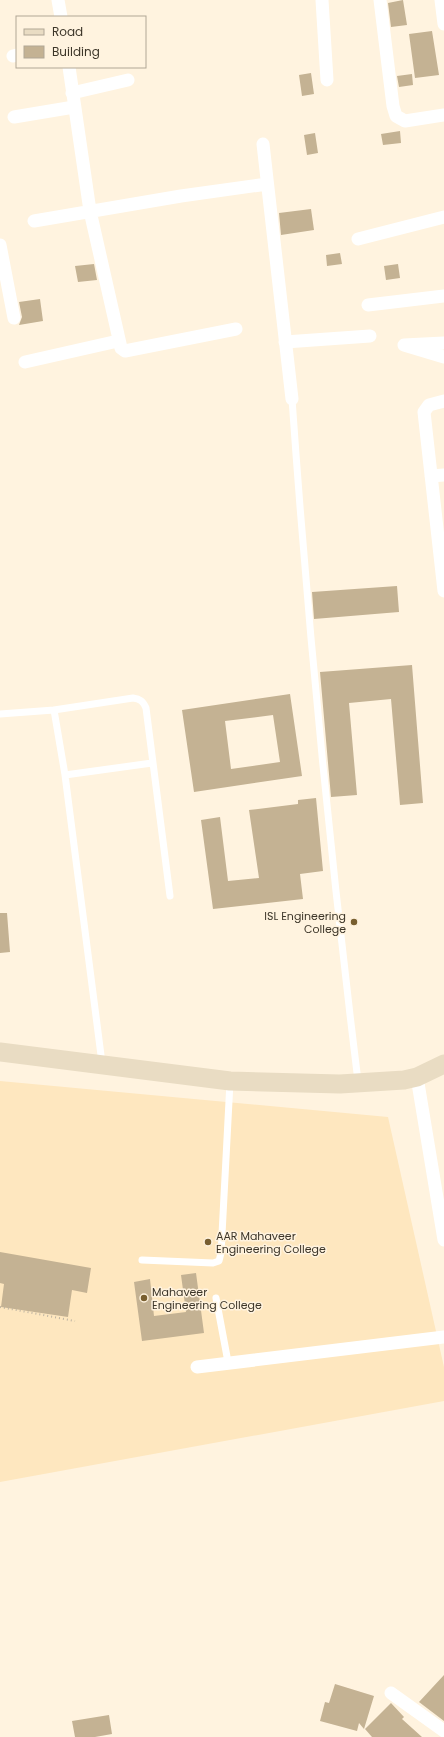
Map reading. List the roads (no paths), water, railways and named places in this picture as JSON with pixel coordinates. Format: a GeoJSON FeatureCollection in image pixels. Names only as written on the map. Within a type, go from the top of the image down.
{"type":"FeatureCollection","features":[{"type":"Feature","properties":{"kind":"street"},"geometry":{"type":"LineString","coordinates":[[58,0],[61,16]]}},
{"type":"Feature","properties":{"kind":"street"},"geometry":{"type":"LineString","coordinates":[[322,0],[328,80]]}},
{"type":"Feature","properties":{"kind":"street"},"geometry":{"type":"LineString","coordinates":[[380,0],[392,106],[396,116],[405,121],[444,116]]}},
{"type":"Feature","properties":{"kind":"street"},"geometry":{"type":"LineString","coordinates":[[441,0],[444,24]]}},
{"type":"Feature","properties":{"kind":"street"},"geometry":{"type":"LineString","coordinates":[[68,68],[90,212],[118,341],[121,348],[125,351],[236,329]]}},
{"type":"Feature","properties":{"kind":"street"},"geometry":{"type":"LineString","coordinates":[[72,93],[128,80]]}},
{"type":"Feature","properties":{"kind":"street"},"geometry":{"type":"LineString","coordinates":[[14,117],[74,107]]}},
{"type":"Feature","properties":{"kind":"street"},"geometry":{"type":"LineString","coordinates":[[263,144],[292,399]]}},
{"type":"Feature","properties":{"kind":"street"},"geometry":{"type":"LineString","coordinates":[[34,221],[267,184]]}},
{"type":"Feature","properties":{"kind":"street"},"geometry":{"type":"LineString","coordinates":[[358,239],[444,217]]}},
{"type":"Feature","properties":{"kind":"street"},"geometry":{"type":"LineString","coordinates":[[0,245],[3,282],[14,318]]}},
{"type":"Feature","properties":{"kind":"street"},"geometry":{"type":"LineString","coordinates":[[368,305],[444,296]]}},
{"type":"Feature","properties":{"kind":"street"},"geometry":{"type":"LineString","coordinates":[[286,342],[370,336]]}},
{"type":"Feature","properties":{"kind":"street"},"geometry":{"type":"LineString","coordinates":[[25,362],[118,341]]}},
{"type":"Feature","properties":{"kind":"street"},"geometry":{"type":"LineString","coordinates":[[444,343],[404,345],[444,357]]}},
{"type":"Feature","properties":{"kind":"street"},"geometry":{"type":"LineString","coordinates":[[444,401],[429,405],[424,412],[431,476],[442,549],[444,590]]}},
{"type":"Feature","properties":{"kind":"street"},"geometry":{"type":"LineString","coordinates":[[431,476],[444,475]]}},
{"type":"Feature","properties":{"kind":"street"},"geometry":{"type":"LineString","coordinates":[[0,1054],[102,1064],[230,1081],[358,1082],[404,1080],[417,1077],[444,1064]]}},
{"type":"Feature","properties":{"kind":"street"},"geometry":{"type":"LineString","coordinates":[[417,1077],[438,1171],[444,1240]]}},
{"type":"Feature","properties":{"kind":"street"},"geometry":{"type":"LineString","coordinates":[[197,1366],[444,1336]]}},
{"type":"Feature","properties":{"kind":"street"},"geometry":{"type":"LineString","coordinates":[[391,1693],[444,1731]]}},
{"type":"Feature","properties":{"kind":"lane"},"geometry":{"type":"LineString","coordinates":[[292,399],[312,657],[332,862],[358,1082]]}},
{"type":"Feature","properties":{"kind":"lane"},"geometry":{"type":"LineString","coordinates":[[0,714],[54,710],[133,698],[144,702],[170,896]]}},
{"type":"Feature","properties":{"kind":"lane"},"geometry":{"type":"LineString","coordinates":[[54,710],[65,775],[102,1064]]}},
{"type":"Feature","properties":{"kind":"lane"},"geometry":{"type":"LineString","coordinates":[[65,775],[152,763]]}},
{"type":"Feature","properties":{"kind":"lane"},"geometry":{"type":"LineString","coordinates":[[142,1260],[214,1263],[219,1261],[222,1253],[230,1081]]}},
{"type":"Feature","properties":{"kind":"lane"},"geometry":{"type":"LineString","coordinates":[[216,1298],[228,1362]]}},
{"type":"Feature","properties":{"kind":"place","name":"ISL Engineering College"},"geometry":{"type":"Point","coordinates":[354,922]}},
{"type":"Feature","properties":{"kind":"place","name":"AAR Mahaveer Engineering College"},"geometry":{"type":"Point","coordinates":[208,1242]}},
{"type":"Feature","properties":{"kind":"place","name":"Mahaveer Engineering College"},"geometry":{"type":"Point","coordinates":[144,1298]}}]}
